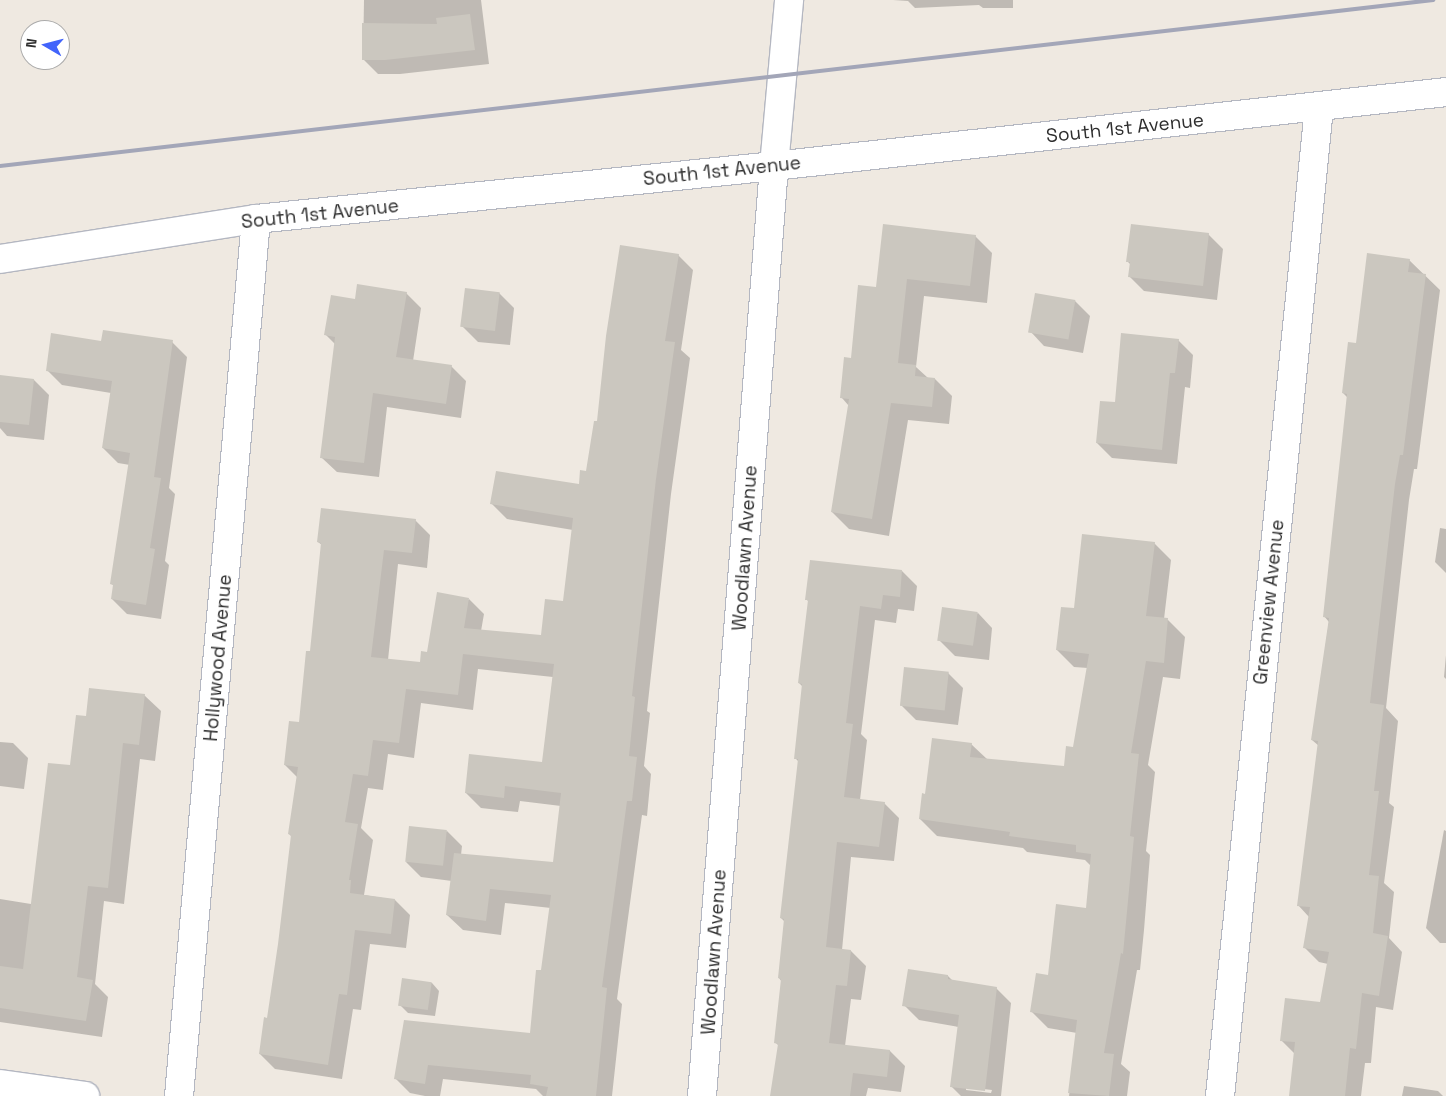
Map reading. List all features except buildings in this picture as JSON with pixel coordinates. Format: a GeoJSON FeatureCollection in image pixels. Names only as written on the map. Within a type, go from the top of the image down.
{"type":"FeatureCollection","features":[{"type":"Feature","properties":{"kind":"street","name":"Woodlawn Avenue"},"geometry":{"type":"LineString","coordinates":[[702,1096],[774,166],[789,0]]}},
{"type":"Feature","properties":{"kind":"street","name":"South 1st Avenue"},"geometry":{"type":"LineString","coordinates":[[0,259],[256,219],[1319,108],[1446,92]]}},
{"type":"Feature","properties":{"kind":"street","name":"Greenview Avenue"},"geometry":{"type":"LineString","coordinates":[[1220,1096],[1319,108]]}},
{"type":"Feature","properties":{"kind":"street","name":"Hollywood Avenue"},"geometry":{"type":"LineString","coordinates":[[180,1096],[256,219]]}},
{"type":"Feature","properties":{"kind":"street"},"geometry":{"type":"LineString","coordinates":[[0,1084],[85,1096]]}},
{"type":"Feature","properties":{"kind":"railway"},"geometry":{"type":"LineString","coordinates":[[0,166],[1433,0]]}}]}
